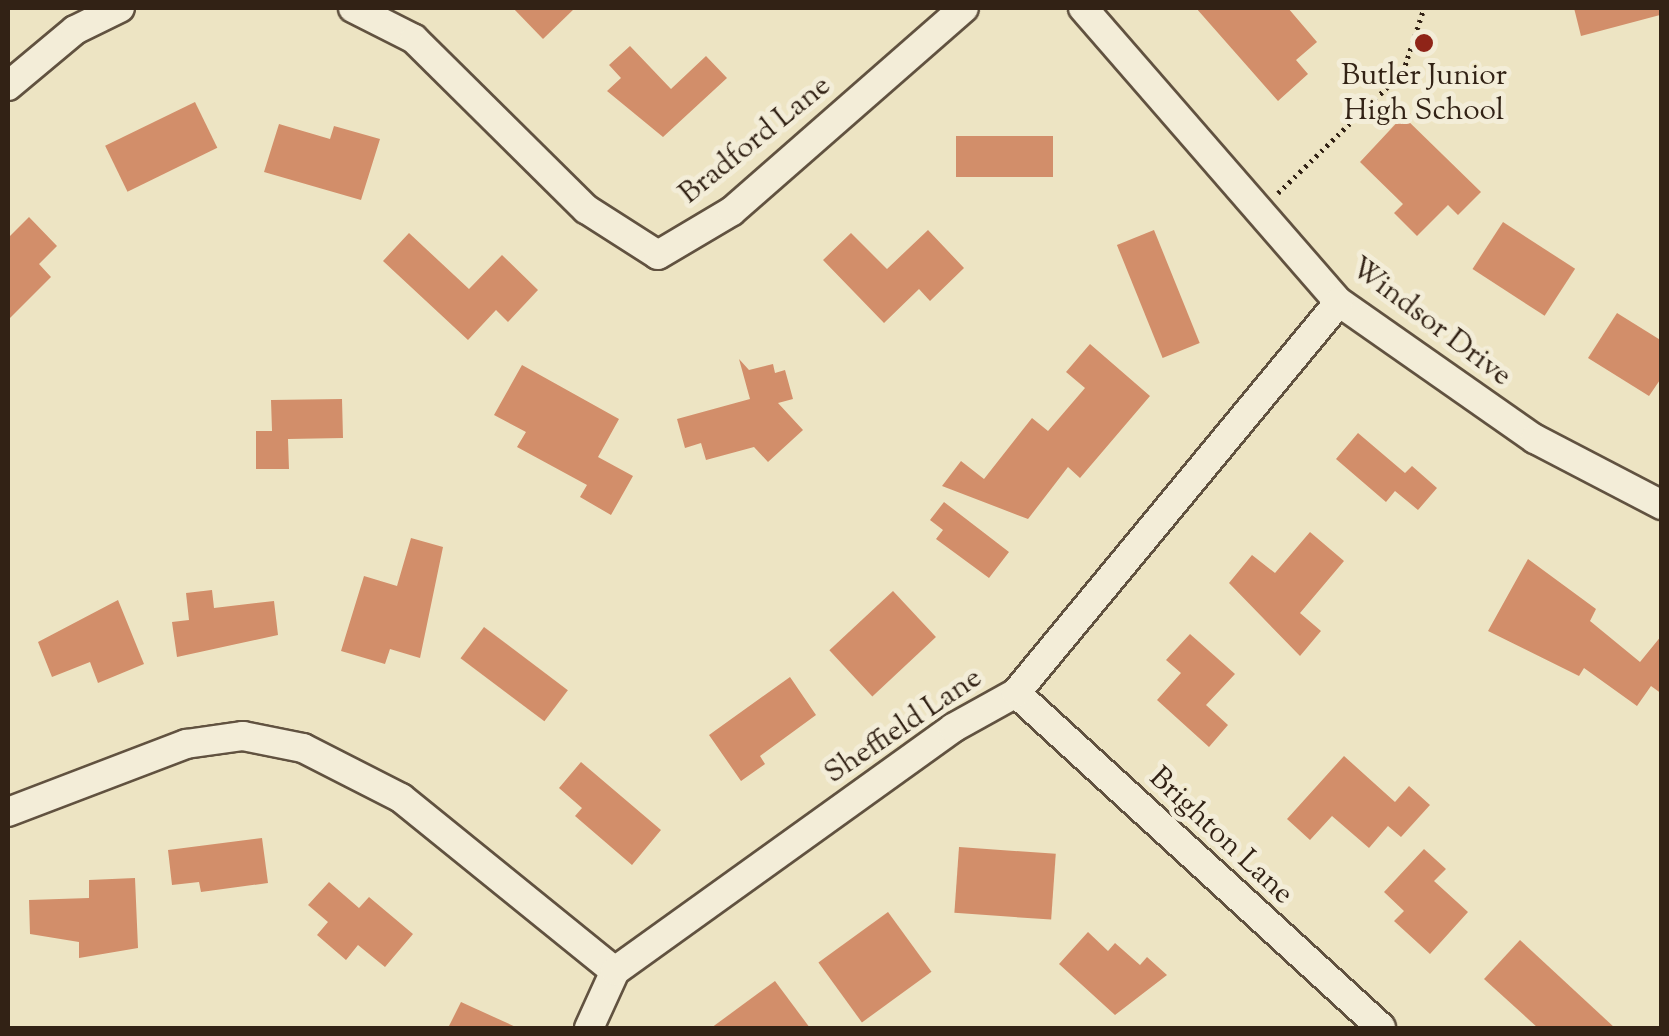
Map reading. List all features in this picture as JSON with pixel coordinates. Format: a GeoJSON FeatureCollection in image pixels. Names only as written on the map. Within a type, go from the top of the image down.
{"type":"FeatureCollection","features":[{"type":"Feature","properties":{"kind":"street"},"geometry":{"type":"LineString","coordinates":[[8,86],[75,30],[120,8]]}},
{"type":"Feature","properties":{"kind":"street","name":"Bradford Lane"},"geometry":{"type":"LineString","coordinates":[[354,8],[414,39],[586,209],[658,255],[732,211],[964,8]]}},
{"type":"Feature","properties":{"kind":"street","name":"Windsor Drive"},"geometry":{"type":"LineString","coordinates":[[1083,8],[1338,302],[1534,438],[1662,505]]}},
{"type":"Feature","properties":{"kind":"street","name":"Sheffield Lane"},"geometry":{"type":"LineString","coordinates":[[589,1028],[615,971],[953,728],[1016,693],[1338,302]]}},
{"type":"Feature","properties":{"kind":"street","name":"Brighton Lane"},"geometry":{"type":"LineString","coordinates":[[1016,693],[1381,1028]]}},
{"type":"Feature","properties":{"kind":"street"},"geometry":{"type":"LineString","coordinates":[[8,812],[186,744],[243,736],[303,748],[401,798],[615,971]]}},
{"type":"Feature","properties":{"kind":"path"},"geometry":{"type":"LineString","coordinates":[[1260,211],[1403,72],[1424,8]]}},
{"type":"Feature","properties":{"kind":"building"},"geometry":{"type":"Polygon","coordinates":[[[513,8],[575,8],[543,39],[513,8]]]}},
{"type":"Feature","properties":{"kind":"building"},"geometry":{"type":"Polygon","coordinates":[[[1196,8],[1288,8],[1317,42],[1296,60],[1308,74],[1278,101],[1196,8]]]}},
{"type":"Feature","properties":{"kind":"building"},"geometry":{"type":"Polygon","coordinates":[[[1574,8],[1659,8],[1660,15],[1581,36],[1574,8]]]}},
{"type":"Feature","properties":{"kind":"building"},"geometry":{"type":"Polygon","coordinates":[[[630,46],[671,89],[706,56],[727,78],[663,137],[607,91],[621,78],[609,65],[630,46]]]}},
{"type":"Feature","properties":{"kind":"building"},"geometry":{"type":"Polygon","coordinates":[[[195,102],[217,148],[127,192],[105,146],[195,102]]]}},
{"type":"Feature","properties":{"kind":"building"},"geometry":{"type":"Polygon","coordinates":[[[1403,116],[1481,192],[1458,215],[1448,205],[1417,236],[1394,213],[1403,204],[1360,162],[1403,116]]]}},
{"type":"Feature","properties":{"kind":"building"},"geometry":{"type":"Polygon","coordinates":[[[279,124],[330,139],[334,126],[380,139],[361,200],[264,172],[279,124]]]}},
{"type":"Feature","properties":{"kind":"building"},"geometry":{"type":"Polygon","coordinates":[[[956,136],[1053,136],[1053,177],[956,177],[956,136]]]}},
{"type":"Feature","properties":{"kind":"building"},"geometry":{"type":"Polygon","coordinates":[[[29,217],[57,246],[39,264],[51,277],[8,320],[8,238],[29,217]]]}},
{"type":"Feature","properties":{"kind":"building"},"geometry":{"type":"Polygon","coordinates":[[[1503,222],[1575,269],[1545,316],[1473,269],[1503,222]]]}},
{"type":"Feature","properties":{"kind":"building"},"geometry":{"type":"Polygon","coordinates":[[[928,230],[964,268],[930,301],[919,289],[884,323],[823,260],[851,233],[887,269],[928,230]]]}},
{"type":"Feature","properties":{"kind":"building"},"geometry":{"type":"Polygon","coordinates":[[[1154,230],[1200,343],[1163,358],[1117,245],[1154,230]]]}},
{"type":"Feature","properties":{"kind":"building"},"geometry":{"type":"Polygon","coordinates":[[[409,233],[469,289],[502,255],[538,290],[508,322],[496,310],[468,340],[383,261],[409,233]]]}},
{"type":"Feature","properties":{"kind":"building"},"geometry":{"type":"Polygon","coordinates":[[[1617,313],[1662,341],[1662,377],[1649,396],[1588,358],[1617,313]]]}},
{"type":"Feature","properties":{"kind":"building"},"geometry":{"type":"Polygon","coordinates":[[[1090,344],[1150,396],[1080,478],[1068,467],[1028,519],[942,486],[961,461],[984,479],[1032,418],[1048,431],[1085,388],[1066,372],[1090,344]]]}},
{"type":"Feature","properties":{"kind":"building"},"geometry":{"type":"Polygon","coordinates":[[[739,359],[749,370],[773,364],[775,373],[785,370],[793,399],[778,403],[803,430],[768,462],[754,447],[706,460],[701,443],[685,448],[677,419],[750,399],[739,359]]]}},
{"type":"Feature","properties":{"kind":"building"},"geometry":{"type":"Polygon","coordinates":[[[522,365],[619,419],[598,457],[633,476],[611,515],[580,497],[587,485],[517,447],[526,432],[494,415],[522,365]]]}},
{"type":"Feature","properties":{"kind":"building"},"geometry":{"type":"Polygon","coordinates":[[[342,399],[343,438],[288,439],[289,469],[256,469],[256,431],[272,431],[271,400],[342,399]]]}},
{"type":"Feature","properties":{"kind":"building"},"geometry":{"type":"Polygon","coordinates":[[[1358,433],[1405,473],[1412,466],[1437,488],[1418,510],[1395,491],[1386,502],[1336,459],[1358,433]]]}},
{"type":"Feature","properties":{"kind":"building"},"geometry":{"type":"Polygon","coordinates":[[[944,502],[1009,552],[989,578],[936,539],[943,530],[930,520],[944,502]]]}},
{"type":"Feature","properties":{"kind":"building"},"geometry":{"type":"Polygon","coordinates":[[[1310,532],[1344,561],[1300,613],[1321,631],[1300,656],[1229,583],[1252,555],[1275,573],[1310,532]]]}},
{"type":"Feature","properties":{"kind":"building"},"geometry":{"type":"Polygon","coordinates":[[[411,538],[443,547],[420,658],[390,649],[385,664],[341,651],[364,576],[397,586],[411,538]]]}},
{"type":"Feature","properties":{"kind":"building"},"geometry":{"type":"Polygon","coordinates":[[[1528,559],[1596,609],[1590,621],[1640,662],[1662,635],[1662,694],[1651,686],[1637,706],[1584,668],[1579,676],[1488,631],[1528,559]]]}},
{"type":"Feature","properties":{"kind":"building"},"geometry":{"type":"Polygon","coordinates":[[[212,590],[214,608],[274,601],[278,635],[177,657],[172,622],[189,620],[186,593],[212,590]]]}},
{"type":"Feature","properties":{"kind":"building"},"geometry":{"type":"Polygon","coordinates":[[[893,591],[936,637],[872,696],[829,650],[893,591]]]}},
{"type":"Feature","properties":{"kind":"building"},"geometry":{"type":"Polygon","coordinates":[[[118,600],[144,664],[98,683],[90,662],[52,677],[38,642],[118,600]]]}},
{"type":"Feature","properties":{"kind":"building"},"geometry":{"type":"Polygon","coordinates":[[[484,627],[568,690],[544,721],[461,658],[484,627]]]}},
{"type":"Feature","properties":{"kind":"building"},"geometry":{"type":"Polygon","coordinates":[[[1190,634],[1235,674],[1206,705],[1228,725],[1209,747],[1157,700],[1181,673],[1166,660],[1190,634]]]}},
{"type":"Feature","properties":{"kind":"building"},"geometry":{"type":"Polygon","coordinates":[[[790,677],[816,715],[760,756],[765,764],[741,781],[709,735],[790,677]]]}},
{"type":"Feature","properties":{"kind":"building"},"geometry":{"type":"Polygon","coordinates":[[[1344,756],[1395,802],[1409,786],[1430,805],[1401,837],[1388,826],[1369,848],[1332,816],[1310,840],[1287,819],[1344,756]]]}},
{"type":"Feature","properties":{"kind":"building"},"geometry":{"type":"Polygon","coordinates":[[[581,762],[661,830],[632,865],[575,816],[582,808],[559,788],[581,762]]]}},
{"type":"Feature","properties":{"kind":"building"},"geometry":{"type":"Polygon","coordinates":[[[262,838],[268,883],[201,892],[199,882],[172,885],[168,850],[262,838]]]}},
{"type":"Feature","properties":{"kind":"building"},"geometry":{"type":"Polygon","coordinates":[[[959,847],[1056,854],[1051,920],[954,913],[959,847]]]}},
{"type":"Feature","properties":{"kind":"building"},"geometry":{"type":"Polygon","coordinates":[[[1424,849],[1446,869],[1434,881],[1468,912],[1430,954],[1394,921],[1404,911],[1384,892],[1424,849]]]}},
{"type":"Feature","properties":{"kind":"building"},"geometry":{"type":"Polygon","coordinates":[[[135,878],[138,948],[79,958],[79,942],[30,934],[29,900],[89,898],[89,880],[135,878]]]}},
{"type":"Feature","properties":{"kind":"building"},"geometry":{"type":"Polygon","coordinates":[[[329,882],[359,908],[369,897],[413,934],[385,967],[358,945],[346,960],[317,935],[328,922],[308,905],[329,882]]]}},
{"type":"Feature","properties":{"kind":"building"},"geometry":{"type":"Polygon","coordinates":[[[888,912],[931,972],[862,1022],[818,963],[888,912]]]}},
{"type":"Feature","properties":{"kind":"building"},"geometry":{"type":"Polygon","coordinates":[[[1088,932],[1108,951],[1115,943],[1140,965],[1147,957],[1167,975],[1115,1015],[1059,964],[1088,932]]]}},
{"type":"Feature","properties":{"kind":"building"},"geometry":{"type":"Polygon","coordinates":[[[1520,940],[1615,1028],[1538,1028],[1484,979],[1520,940]]]}},
{"type":"Feature","properties":{"kind":"building"},"geometry":{"type":"Polygon","coordinates":[[[775,981],[810,1028],[711,1028],[775,981]]]}},
{"type":"Feature","properties":{"kind":"building"},"geometry":{"type":"Polygon","coordinates":[[[461,1002],[518,1028],[448,1028],[461,1002]]]}},
{"type":"Feature","properties":{"kind":"place","name":"Butler Junior High School"},"geometry":{"type":"Point","coordinates":[1424,43]}}]}
